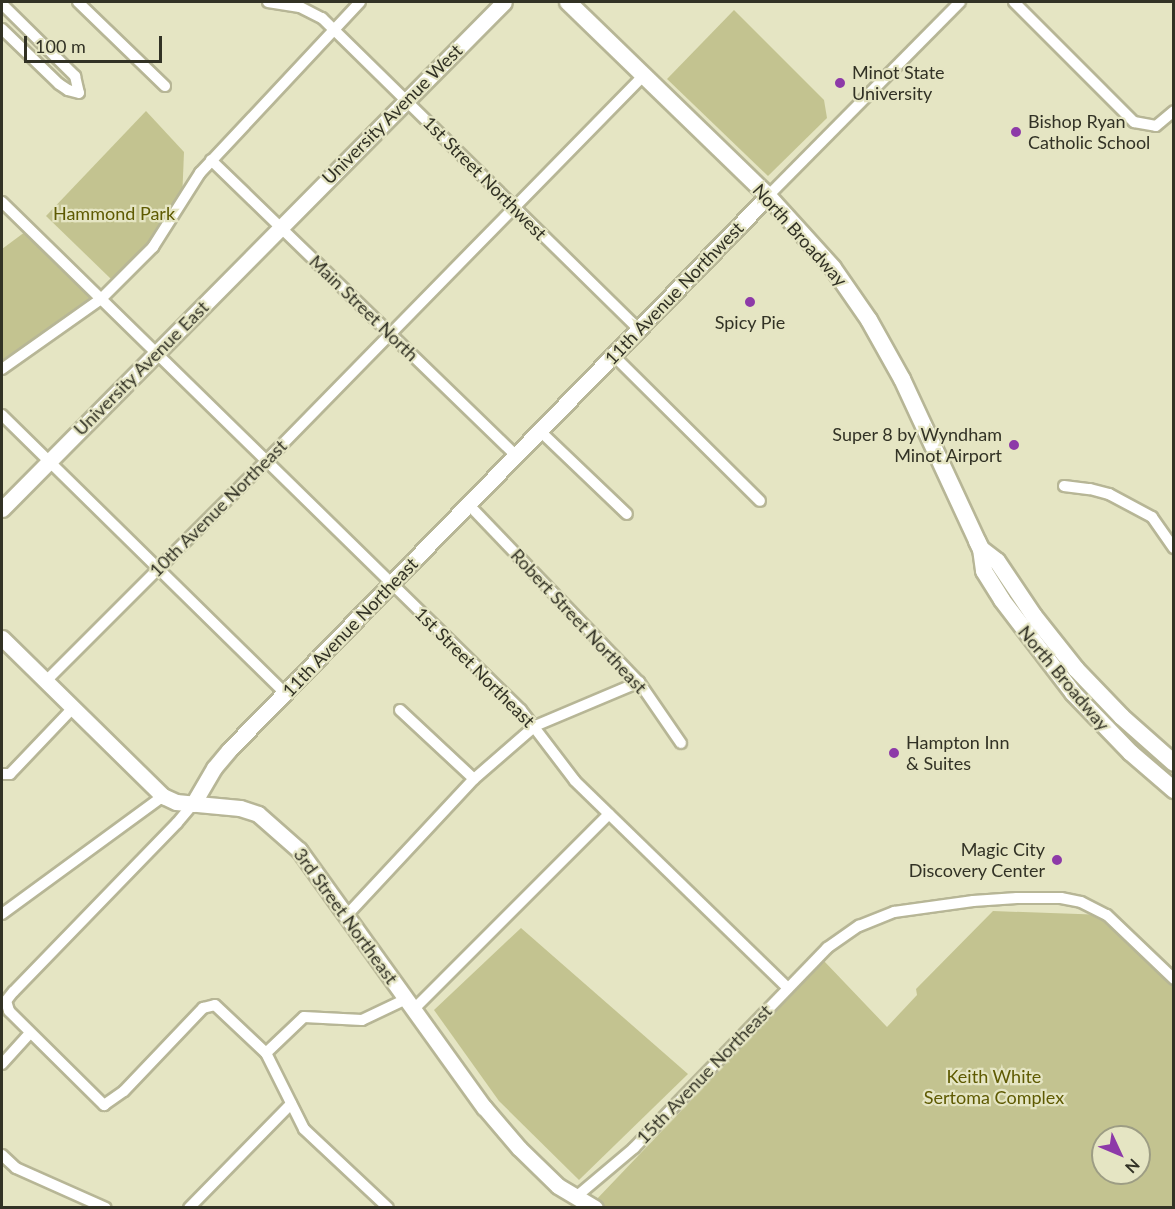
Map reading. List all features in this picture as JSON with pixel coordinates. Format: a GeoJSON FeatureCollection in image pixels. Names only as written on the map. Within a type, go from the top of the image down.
{"type":"FeatureCollection","features":[{"type":"Feature","properties":{"kind":"main road","name":"North Broadway"},"geometry":{"type":"LineString","coordinates":[[568,2],[768,196],[829,263],[872,325],[902,379],[981,549],[984,571],[1051,668],[1107,730],[1173,790]]}},
{"type":"Feature","properties":{"kind":"main road","name":"North Broadway"},"geometry":{"type":"LineString","coordinates":[[981,549],[997,561],[1034,616],[1076,669],[1122,717],[1173,763]]}},
{"type":"Feature","properties":{"kind":"street"},"geometry":{"type":"LineString","coordinates":[[78,2],[165,86]]}},
{"type":"Feature","properties":{"kind":"street","name":"1st Street Northwest"},"geometry":{"type":"LineString","coordinates":[[267,2],[308,10],[335,31],[639,329]]}},
{"type":"Feature","properties":{"kind":"street"},"geometry":{"type":"LineString","coordinates":[[2,369],[101,299],[162,236],[195,180],[211,160],[360,2]]}},
{"type":"Feature","properties":{"kind":"street","name":"University Avenue West"},"geometry":{"type":"LineString","coordinates":[[280,227],[504,2]]}},
{"type":"Feature","properties":{"kind":"street","name":"11th Avenue Northwest"},"geometry":{"type":"LineString","coordinates":[[516,456],[960,2]]}},
{"type":"Feature","properties":{"kind":"street"},"geometry":{"type":"LineString","coordinates":[[1014,2],[1134,122],[1156,126],[1173,111]]}},
{"type":"Feature","properties":{"kind":"street"},"geometry":{"type":"LineString","coordinates":[[2,4],[75,76],[79,93],[59,84],[2,29]]}},
{"type":"Feature","properties":{"kind":"street","name":"10th Avenue Northeast"},"geometry":{"type":"LineString","coordinates":[[45,682],[266,461],[644,75]]}},
{"type":"Feature","properties":{"kind":"street","name":"Main Street North"},"geometry":{"type":"LineString","coordinates":[[211,160],[516,456]]}},
{"type":"Feature","properties":{"kind":"street","name":"1st Street Northeast"},"geometry":{"type":"LineString","coordinates":[[2,202],[393,584],[535,726],[575,781],[787,987]]}},
{"type":"Feature","properties":{"kind":"street","name":"University Avenue East"},"geometry":{"type":"LineString","coordinates":[[2,509],[280,227]]}},
{"type":"Feature","properties":{"kind":"street"},"geometry":{"type":"LineString","coordinates":[[613,355],[760,501]]}},
{"type":"Feature","properties":{"kind":"street"},"geometry":{"type":"LineString","coordinates":[[2,416],[286,694]]}},
{"type":"Feature","properties":{"kind":"street"},"geometry":{"type":"LineString","coordinates":[[540,431],[627,514]]}},
{"type":"Feature","properties":{"kind":"street","name":"11th Avenue Northeast"},"geometry":{"type":"LineString","coordinates":[[193,804],[222,759],[516,456]]}},
{"type":"Feature","properties":{"kind":"street"},"geometry":{"type":"LineString","coordinates":[[1064,486],[1109,494],[1152,517],[1173,548]]}},
{"type":"Feature","properties":{"kind":"street","name":"Robert Street Northeast"},"geometry":{"type":"LineString","coordinates":[[469,506],[639,682],[658,705],[681,743]]}},
{"type":"Feature","properties":{"kind":"street","name":"3rd Street Northeast"},"geometry":{"type":"LineString","coordinates":[[2,639],[163,796],[176,802],[240,808],[269,822],[299,850],[484,1107],[519,1148],[558,1186],[595,1208]]}},
{"type":"Feature","properties":{"kind":"street"},"geometry":{"type":"LineString","coordinates":[[347,915],[474,779],[535,726],[639,682]]}},
{"type":"Feature","properties":{"kind":"street"},"geometry":{"type":"LineString","coordinates":[[2,774],[10,774],[72,709]]}},
{"type":"Feature","properties":{"kind":"street"},"geometry":{"type":"LineString","coordinates":[[400,710],[474,779]]}},
{"type":"Feature","properties":{"kind":"street"},"geometry":{"type":"LineString","coordinates":[[2,914],[163,796]]}},
{"type":"Feature","properties":{"kind":"street"},"geometry":{"type":"LineString","coordinates":[[193,804],[6,1001],[9,1011],[104,1105],[124,1091],[203,1008],[215,1005],[266,1053],[304,1130],[387,1207]]}},
{"type":"Feature","properties":{"kind":"street"},"geometry":{"type":"LineString","coordinates":[[266,1053],[304,1017],[362,1020],[410,1005],[609,814]]}},
{"type":"Feature","properties":{"kind":"street","name":"15th Avenue Northeast"},"geometry":{"type":"LineString","coordinates":[[577,1196],[634,1148],[826,948],[859,926],[894,912],[973,901],[1061,898],[1096,908],[1119,926],[1173,979]]}},
{"type":"Feature","properties":{"kind":"street"},"geometry":{"type":"LineString","coordinates":[[2,1064],[30,1034]]}},
{"type":"Feature","properties":{"kind":"street"},"geometry":{"type":"LineString","coordinates":[[189,1208],[291,1104]]}},
{"type":"Feature","properties":{"kind":"street"},"geometry":{"type":"LineString","coordinates":[[2,1155],[16,1168],[106,1208]]}},
{"type":"Feature","properties":{"kind":"green space"},"geometry":{"type":"Polygon","coordinates":[[[734,10],[824,100],[827,118],[768,176],[667,79],[734,10]]]}},
{"type":"Feature","properties":{"kind":"green space","name":"Hammond Park"},"geometry":{"type":"Polygon","coordinates":[[[146,111],[184,152],[182,201],[150,244],[111,279],[46,216],[146,111]]]}},
{"type":"Feature","properties":{"kind":"green space","name":"Hammond Park"},"geometry":{"type":"Polygon","coordinates":[[[29,229],[101,299],[2,369],[2,249],[29,229]]]}},
{"type":"Feature","properties":{"kind":"green space","name":"Keith White Sertoma Complex"},"geometry":{"type":"Polygon","coordinates":[[[993,911],[1106,915],[1173,984],[1173,1207],[605,1208],[595,1201],[824,961],[887,1027],[917,995],[916,989],[993,911]]]}},
{"type":"Feature","properties":{"kind":"green space"},"geometry":{"type":"Polygon","coordinates":[[[521,928],[688,1074],[579,1180],[499,1101],[434,1010],[521,928]]]}},
{"type":"Feature","properties":{"kind":"place","name":"Minot State University"},"geometry":{"type":"Point","coordinates":[840,83]}},
{"type":"Feature","properties":{"kind":"place","name":"Bishop Ryan Catholic School"},"geometry":{"type":"Point","coordinates":[1016,132]}},
{"type":"Feature","properties":{"kind":"place","name":"Spicy Pie"},"geometry":{"type":"Point","coordinates":[750,302]}},
{"type":"Feature","properties":{"kind":"place","name":"Super 8 by Wyndham Minot Airport"},"geometry":{"type":"Point","coordinates":[1014,445]}},
{"type":"Feature","properties":{"kind":"place","name":"Hampton Inn & Suites"},"geometry":{"type":"Point","coordinates":[894,753]}},
{"type":"Feature","properties":{"kind":"place","name":"Magic City Discovery Center"},"geometry":{"type":"Point","coordinates":[1057,860]}}]}
